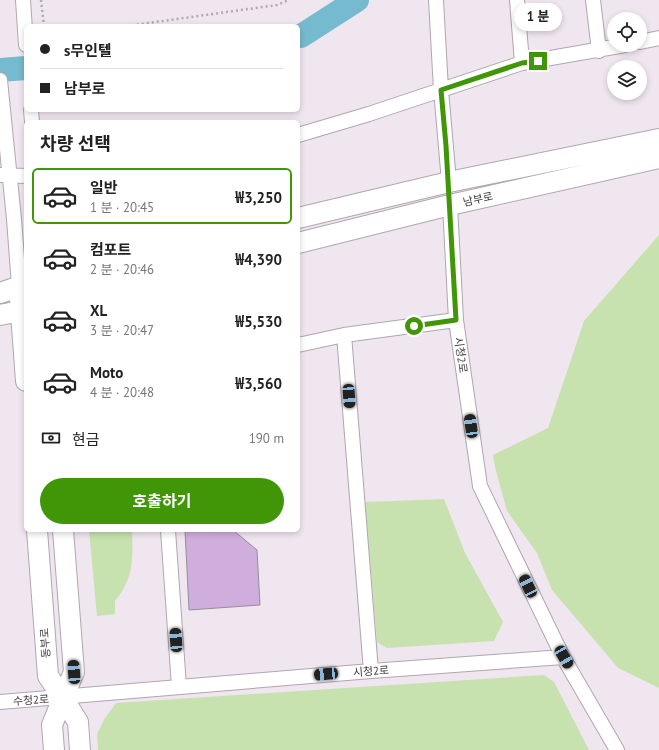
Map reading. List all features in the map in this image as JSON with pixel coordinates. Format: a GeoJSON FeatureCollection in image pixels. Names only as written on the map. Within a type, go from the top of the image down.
{"type":"FeatureCollection","features":[{"type":"Feature","properties":{"kind":"main road","name":"남부로"},"geometry":{"type":"LineString","coordinates":[[300,218],[449,182],[659,139]]}},
{"type":"Feature","properties":{"kind":"main road","name":"남부로"},"geometry":{"type":"LineString","coordinates":[[300,242],[450,205],[659,158]]}},
{"type":"Feature","properties":{"kind":"main road"},"geometry":{"type":"LineString","coordinates":[[449,182],[450,205]]}},
{"type":"Feature","properties":{"kind":"main road"},"geometry":{"type":"LineString","coordinates":[[0,293],[22,285],[24,334]]}},
{"type":"Feature","properties":{"kind":"main road"},"geometry":{"type":"LineString","coordinates":[[0,315],[23,311]]}},
{"type":"Feature","properties":{"kind":"main road","name":"동부로"},"geometry":{"type":"LineString","coordinates":[[37,532],[48,676],[78,722],[80,750]]}},
{"type":"Feature","properties":{"kind":"main road"},"geometry":{"type":"LineString","coordinates":[[54,750],[52,725],[74,672],[63,532]]}},
{"type":"Feature","properties":{"kind":"street"},"geometry":{"type":"LineString","coordinates":[[25,24],[23,0],[27,0]]}},
{"type":"Feature","properties":{"kind":"street"},"geometry":{"type":"LineString","coordinates":[[517,0],[522,63]]}},
{"type":"Feature","properties":{"kind":"street"},"geometry":{"type":"LineString","coordinates":[[594,0],[599,51]]}},
{"type":"Feature","properties":{"kind":"street"},"geometry":{"type":"LineString","coordinates":[[437,6],[441,90],[449,182]]}},
{"type":"Feature","properties":{"kind":"street"},"geometry":{"type":"LineString","coordinates":[[647,41],[659,38]]}},
{"type":"Feature","properties":{"kind":"street"},"geometry":{"type":"LineString","coordinates":[[300,134],[522,63],[607,49]]}},
{"type":"Feature","properties":{"kind":"street"},"geometry":{"type":"LineString","coordinates":[[0,80],[4,115],[5,175],[22,285]]}},
{"type":"Feature","properties":{"kind":"street"},"geometry":{"type":"LineString","coordinates":[[5,175],[24,176]]}},
{"type":"Feature","properties":{"kind":"street","name":"시청2로"},"geometry":{"type":"LineString","coordinates":[[450,205],[456,320],[480,486],[564,657],[617,750]]}},
{"type":"Feature","properties":{"kind":"street"},"geometry":{"type":"LineString","coordinates":[[300,345],[344,335],[456,320]]}},
{"type":"Feature","properties":{"kind":"street"},"geometry":{"type":"LineString","coordinates":[[344,335],[371,671]]}},
{"type":"Feature","properties":{"kind":"street"},"geometry":{"type":"LineString","coordinates":[[168,532],[179,687]]}},
{"type":"Feature","properties":{"kind":"street","name":"시청2로"},"geometry":{"type":"LineString","coordinates":[[63,698],[371,671],[564,657]]}},
{"type":"Feature","properties":{"kind":"street","name":"수청2로"},"geometry":{"type":"LineString","coordinates":[[0,702],[63,698]]}},
{"type":"Feature","properties":{"kind":"path"},"geometry":{"type":"LineString","coordinates":[[41,0],[44,24]]}},
{"type":"Feature","properties":{"kind":"path"},"geometry":{"type":"LineString","coordinates":[[141,24],[277,5],[289,0]]}},
{"type":"Feature","properties":{"kind":"green space"},"geometry":{"type":"Polygon","coordinates":[[[659,235],[659,688],[618,668],[552,590],[537,553],[507,511],[493,455],[548,428],[584,321],[659,235]]]}},
{"type":"Feature","properties":{"kind":"green space"},"geometry":{"type":"Polygon","coordinates":[[[444,499],[465,553],[503,622],[494,641],[387,648],[377,642],[365,502],[444,499]]]}},
{"type":"Feature","properties":{"kind":"green space"},"geometry":{"type":"Polygon","coordinates":[[[89,532],[132,532],[131,567],[126,584],[115,601],[115,614],[97,616],[89,532]]]}},
{"type":"Feature","properties":{"kind":"green space"},"geometry":{"type":"Polygon","coordinates":[[[544,675],[554,682],[589,750],[98,750],[97,734],[105,718],[116,703],[544,675]]]}},
{"type":"Feature","properties":{"kind":"building"},"geometry":{"type":"Polygon","coordinates":[[[185,532],[235,532],[257,550],[260,605],[189,610],[185,532]]]}},
{"type":"Feature","properties":{"kind":"waterway"},"geometry":{"type":"LineString","coordinates":[[300,36],[357,0]]}},
{"type":"Feature","properties":{"kind":"waterway"},"geometry":{"type":"LineString","coordinates":[[0,70],[24,68]]}},
{"type":"Feature","properties":{"kind":"route"},"geometry":{"type":"LineString","coordinates":[[414,326],[456,320],[449,182],[441,90],[522,63],[538,61]]}}]}
